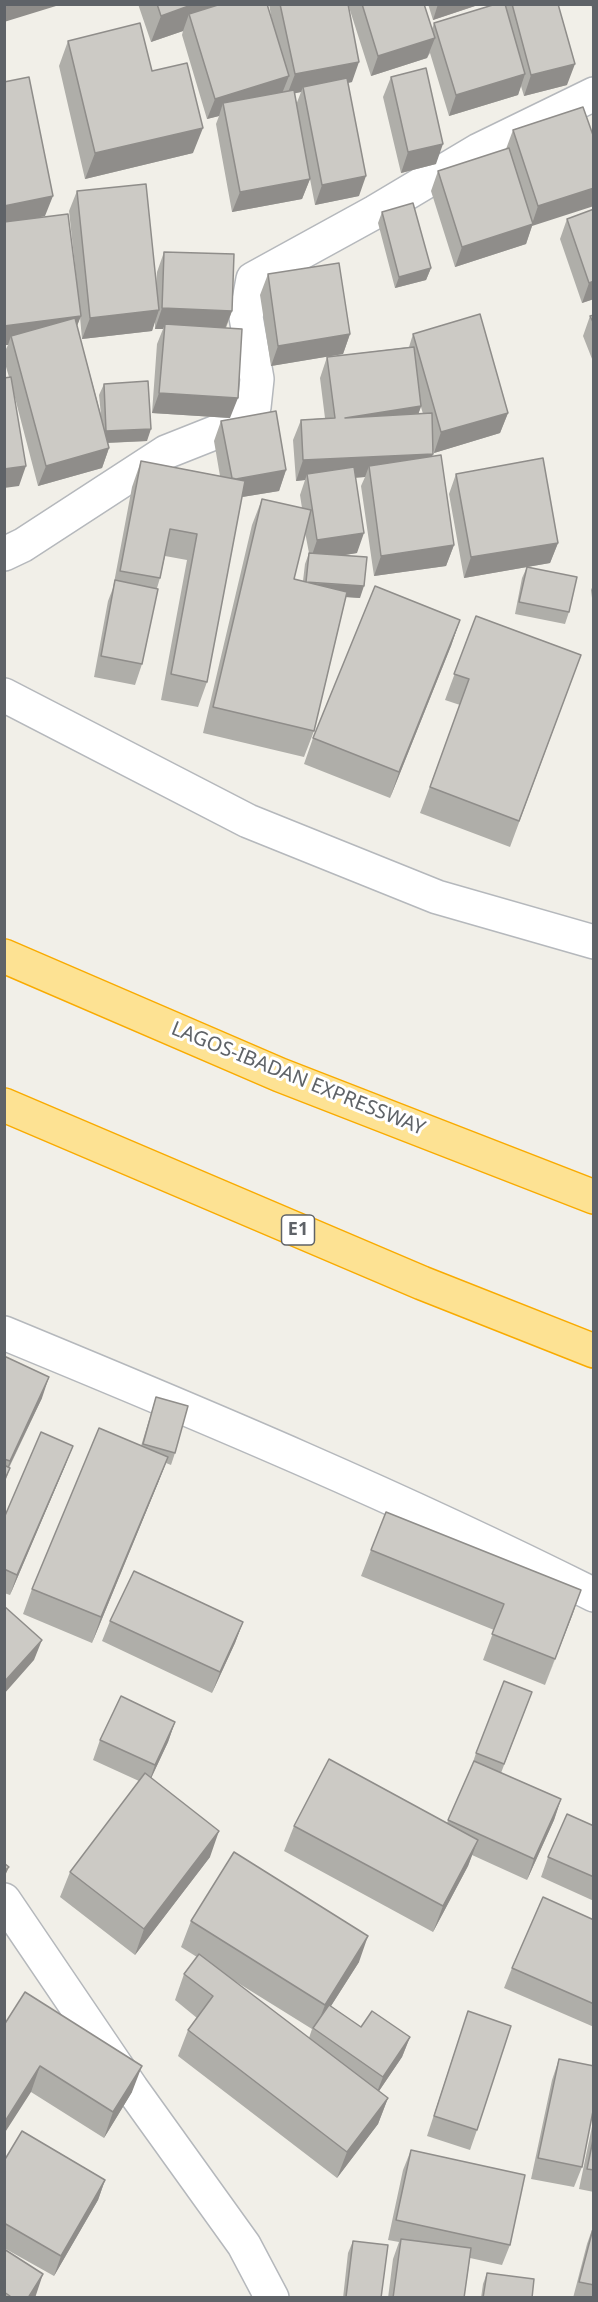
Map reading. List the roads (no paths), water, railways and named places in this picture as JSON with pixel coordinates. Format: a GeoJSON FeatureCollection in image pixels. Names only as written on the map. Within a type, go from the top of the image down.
{"type":"FeatureCollection","features":[{"type":"Feature","properties":{"kind":"highway","name":"LAGOS-IBADAN EXPRESSWAY"},"geometry":{"type":"LineString","coordinates":[[4,956],[280,1075],[594,1197]]}},
{"type":"Feature","properties":{"kind":"highway","name":"E1"},"geometry":{"type":"LineString","coordinates":[[4,1105],[422,1283],[594,1351]]}},
{"type":"Feature","properties":{"kind":"street"},"geometry":{"type":"LineString","coordinates":[[4,554],[23,545],[166,452],[219,431],[254,407],[257,379],[246,317],[253,279],[375,212],[479,150],[594,94]]}},
{"type":"Feature","properties":{"kind":"street"},"geometry":{"type":"LineString","coordinates":[[4,695],[248,821],[437,897],[594,942]]}},
{"type":"Feature","properties":{"kind":"street"},"geometry":{"type":"LineString","coordinates":[[4,1333],[211,1419],[514,1554],[594,1595]]}},
{"type":"Feature","properties":{"kind":"street"},"geometry":{"type":"LineString","coordinates":[[4,1900],[132,2089],[244,2245],[272,2298]]}}]}
